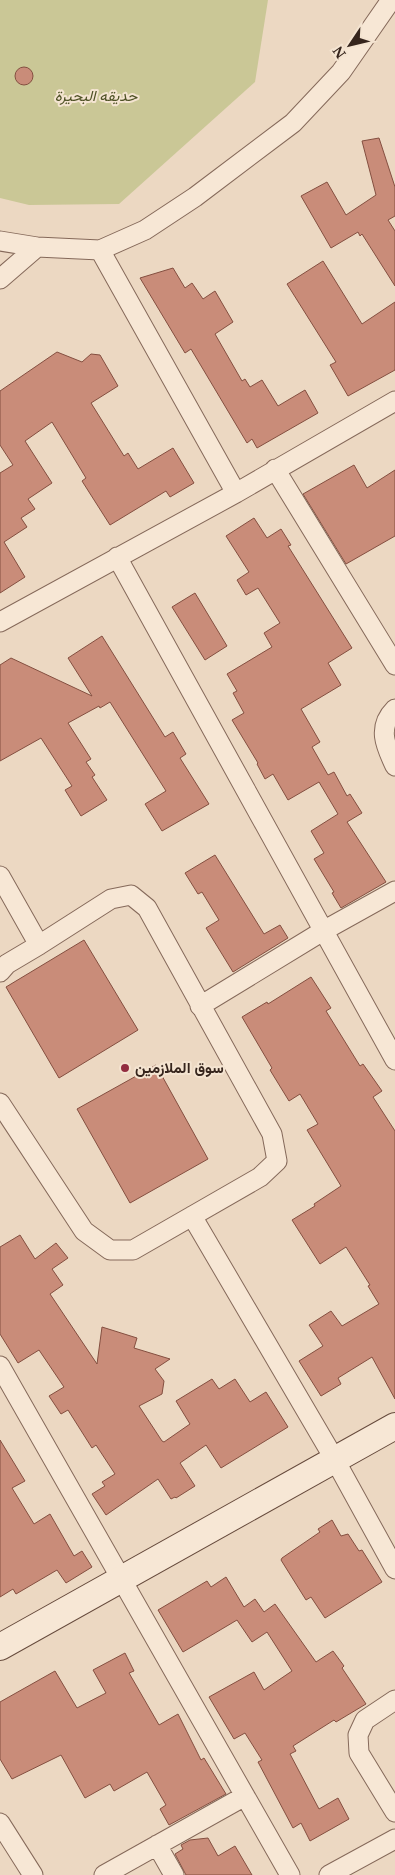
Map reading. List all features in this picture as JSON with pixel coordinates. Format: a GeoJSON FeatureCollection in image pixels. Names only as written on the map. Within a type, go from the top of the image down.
{"type":"FeatureCollection","features":[{"type":"Feature","properties":{"kind":"street"},"geometry":{"type":"LineString","coordinates":[[0,241],[37,247],[100,250],[152,226],[195,197],[293,123],[341,72],[391,0]]}},
{"type":"Feature","properties":{"kind":"street"},"geometry":{"type":"LineString","coordinates":[[0,280],[37,247]]}},
{"type":"Feature","properties":{"kind":"street"},"geometry":{"type":"LineString","coordinates":[[100,250],[236,492]]}},
{"type":"Feature","properties":{"kind":"street"},"geometry":{"type":"LineString","coordinates":[[0,622],[236,492],[395,401]]}},
{"type":"Feature","properties":{"kind":"street"},"geometry":{"type":"LineString","coordinates":[[275,469],[395,665]]}},
{"type":"Feature","properties":{"kind":"street"},"geometry":{"type":"LineString","coordinates":[[117,557],[395,1060]]}},
{"type":"Feature","properties":{"kind":"street"},"geometry":{"type":"LineString","coordinates":[[395,709],[389,715],[383,733],[395,766]]}},
{"type":"Feature","properties":{"kind":"street"},"geometry":{"type":"LineString","coordinates":[[0,876],[39,945]]}},
{"type":"Feature","properties":{"kind":"street"},"geometry":{"type":"LineString","coordinates":[[200,1006],[323,930],[395,891]]}},
{"type":"Feature","properties":{"kind":"street"},"geometry":{"type":"LineString","coordinates":[[0,972],[7,964],[111,899],[131,895],[147,908],[272,1134],[277,1161],[260,1177],[134,1250],[110,1250],[84,1232],[6,1122],[0,1103]]}},
{"type":"Feature","properties":{"kind":"street"},"geometry":{"type":"LineString","coordinates":[[192,1216],[335,1460],[395,1569]]}},
{"type":"Feature","properties":{"kind":"street"},"geometry":{"type":"LineString","coordinates":[[0,1366],[290,1875]]}},
{"type":"Feature","properties":{"kind":"street"},"geometry":{"type":"LineString","coordinates":[[0,1647],[395,1426]]}},
{"type":"Feature","properties":{"kind":"street"},"geometry":{"type":"LineString","coordinates":[[395,1700],[365,1720],[358,1735],[359,1753],[395,1812]]}},
{"type":"Feature","properties":{"kind":"street"},"geometry":{"type":"LineString","coordinates":[[104,1875],[245,1796]]}},
{"type":"Feature","properties":{"kind":"street"},"geometry":{"type":"LineString","coordinates":[[0,1823],[33,1875]]}},
{"type":"Feature","properties":{"kind":"street"},"geometry":{"type":"LineString","coordinates":[[329,1875],[395,1840]]}},
{"type":"Feature","properties":{"kind":"street"},"geometry":{"type":"LineString","coordinates":[[157,1845],[174,1875]]}},
{"type":"Feature","properties":{"kind":"green space","name":"حديقه البحيرة"},"geometry":{"type":"Polygon","coordinates":[[[0,0],[268,0],[255,82],[119,204],[29,205],[0,198],[0,0]]]}},
{"type":"Feature","properties":{"kind":"building"},"geometry":{"type":"Polygon","coordinates":[[[24,67],[30,70],[33,76],[30,82],[24,85],[18,82],[15,76],[18,70],[24,67]]]}},
{"type":"Feature","properties":{"kind":"building"},"geometry":{"type":"Polygon","coordinates":[[[379,138],[395,187],[395,216],[388,220],[395,231],[395,286],[362,234],[360,236],[358,232],[331,248],[301,196],[327,182],[346,215],[376,195],[362,141],[379,138]]]}},
{"type":"Feature","properties":{"kind":"building"},"geometry":{"type":"Polygon","coordinates":[[[323,261],[362,324],[395,302],[395,370],[348,396],[330,365],[336,362],[287,284],[323,261]]]}},
{"type":"Feature","properties":{"kind":"building"},"geometry":{"type":"Polygon","coordinates":[[[173,268],[185,288],[192,283],[203,299],[215,291],[233,322],[215,334],[242,381],[245,379],[250,387],[262,380],[278,406],[305,390],[318,413],[257,448],[252,439],[247,443],[191,349],[185,353],[140,278],[173,268]]]}},
{"type":"Feature","properties":{"kind":"building"},"geometry":{"type":"Polygon","coordinates":[[[57,352],[82,362],[91,354],[100,355],[118,386],[91,403],[124,456],[128,453],[138,469],[173,448],[194,483],[170,497],[166,491],[110,525],[82,481],[86,478],[52,422],[25,441],[52,483],[28,499],[35,509],[21,518],[27,527],[4,542],[25,577],[0,593],[0,473],[13,465],[0,445],[0,391],[57,352]]]}},
{"type":"Feature","properties":{"kind":"building"},"geometry":{"type":"Polygon","coordinates":[[[354,465],[367,488],[395,470],[395,536],[346,564],[303,494],[354,465]]]}},
{"type":"Feature","properties":{"kind":"building"},"geometry":{"type":"Polygon","coordinates":[[[254,518],[267,538],[281,529],[291,545],[288,546],[352,648],[328,663],[341,685],[301,709],[320,742],[312,747],[328,775],[334,772],[347,796],[350,794],[362,813],[347,822],[386,882],[341,908],[332,893],[334,892],[314,859],[324,853],[311,831],[338,814],[319,782],[288,800],[273,774],[265,779],[258,763],[232,720],[244,713],[233,693],[237,691],[227,674],[272,647],[264,633],[280,623],[258,588],[246,595],[237,580],[249,572],[226,536],[254,518]]]}},
{"type":"Feature","properties":{"kind":"building"},"geometry":{"type":"Polygon","coordinates":[[[195,593],[227,646],[205,660],[172,607],[195,593]]]}},
{"type":"Feature","properties":{"kind":"building"},"geometry":{"type":"Polygon","coordinates":[[[102,636],[165,737],[173,732],[186,754],[180,758],[209,804],[162,831],[145,804],[166,791],[110,702],[68,723],[91,759],[86,762],[95,775],[92,777],[107,800],[81,816],[65,790],[72,786],[41,738],[0,761],[0,665],[11,658],[92,696],[68,658],[102,636]]]}},
{"type":"Feature","properties":{"kind":"building"},"geometry":{"type":"Polygon","coordinates":[[[215,855],[264,934],[280,925],[288,938],[233,972],[206,928],[219,920],[202,892],[198,894],[185,873],[215,855]]]}},
{"type":"Feature","properties":{"kind":"building"},"geometry":{"type":"Polygon","coordinates":[[[84,940],[138,1030],[59,1078],[6,987],[84,940]]]}},
{"type":"Feature","properties":{"kind":"building"},"geometry":{"type":"Polygon","coordinates":[[[311,977],[331,1008],[326,1011],[360,1066],[363,1064],[382,1091],[373,1097],[395,1131],[395,1399],[372,1357],[338,1378],[341,1384],[321,1396],[299,1361],[323,1346],[309,1325],[331,1311],[342,1326],[379,1304],[368,1286],[370,1285],[346,1247],[320,1264],[292,1220],[315,1206],[314,1204],[341,1186],[307,1130],[318,1124],[300,1094],[289,1101],[242,1017],[267,1002],[268,1004],[311,977]]]}},
{"type":"Feature","properties":{"kind":"building"},"geometry":{"type":"Polygon","coordinates":[[[156,1065],[208,1159],[130,1203],[77,1109],[156,1065]]]}},
{"type":"Feature","properties":{"kind":"building"},"geometry":{"type":"Polygon","coordinates":[[[20,1235],[35,1259],[56,1243],[68,1258],[52,1269],[63,1285],[50,1294],[97,1364],[102,1327],[137,1338],[134,1348],[170,1359],[155,1369],[164,1381],[162,1394],[139,1406],[162,1441],[164,1442],[190,1424],[176,1401],[212,1379],[219,1389],[235,1379],[250,1402],[266,1392],[288,1427],[221,1468],[206,1445],[180,1463],[195,1486],[176,1498],[171,1499],[158,1479],[106,1515],[92,1494],[105,1486],[102,1482],[115,1474],[96,1445],[92,1448],[68,1410],[61,1414],[49,1396],[64,1387],[39,1350],[18,1363],[0,1334],[0,1247],[20,1235]]]}},
{"type":"Feature","properties":{"kind":"building"},"geometry":{"type":"Polygon","coordinates":[[[0,1440],[25,1481],[12,1488],[34,1524],[50,1514],[74,1556],[82,1551],[92,1567],[66,1583],[57,1570],[16,1594],[13,1589],[0,1597],[0,1440]]]}},
{"type":"Feature","properties":{"kind":"building"},"geometry":{"type":"Polygon","coordinates":[[[332,1520],[341,1536],[348,1534],[359,1551],[362,1550],[382,1582],[325,1618],[311,1597],[306,1600],[281,1560],[320,1532],[318,1529],[332,1520]]]}},
{"type":"Feature","properties":{"kind":"building"},"geometry":{"type":"Polygon","coordinates":[[[226,1577],[244,1607],[255,1599],[264,1612],[275,1604],[316,1662],[333,1651],[366,1704],[336,1722],[334,1720],[293,1746],[296,1751],[290,1754],[319,1809],[338,1798],[349,1819],[310,1841],[301,1823],[293,1828],[258,1762],[262,1760],[245,1733],[234,1739],[209,1697],[254,1672],[264,1690],[292,1671],[267,1632],[252,1642],[237,1620],[183,1652],[158,1610],[207,1581],[211,1587],[226,1577]]]}},
{"type":"Feature","properties":{"kind":"building"},"geometry":{"type":"Polygon","coordinates":[[[125,1653],[134,1671],[129,1673],[159,1725],[178,1714],[201,1760],[204,1758],[226,1794],[169,1825],[160,1809],[166,1805],[147,1772],[114,1791],[110,1784],[85,1798],[61,1755],[12,1779],[0,1759],[0,1702],[55,1671],[77,1708],[106,1693],[93,1670],[125,1653]]]}},
{"type":"Feature","properties":{"kind":"building"},"geometry":{"type":"Polygon","coordinates":[[[208,1838],[218,1856],[235,1846],[252,1875],[186,1875],[175,1854],[183,1849],[181,1845],[190,1840],[208,1838]]]}},
{"type":"Feature","properties":{"kind":"place","name":"سوق الملازمين"},"geometry":{"type":"Point","coordinates":[125,1068]}}]}
